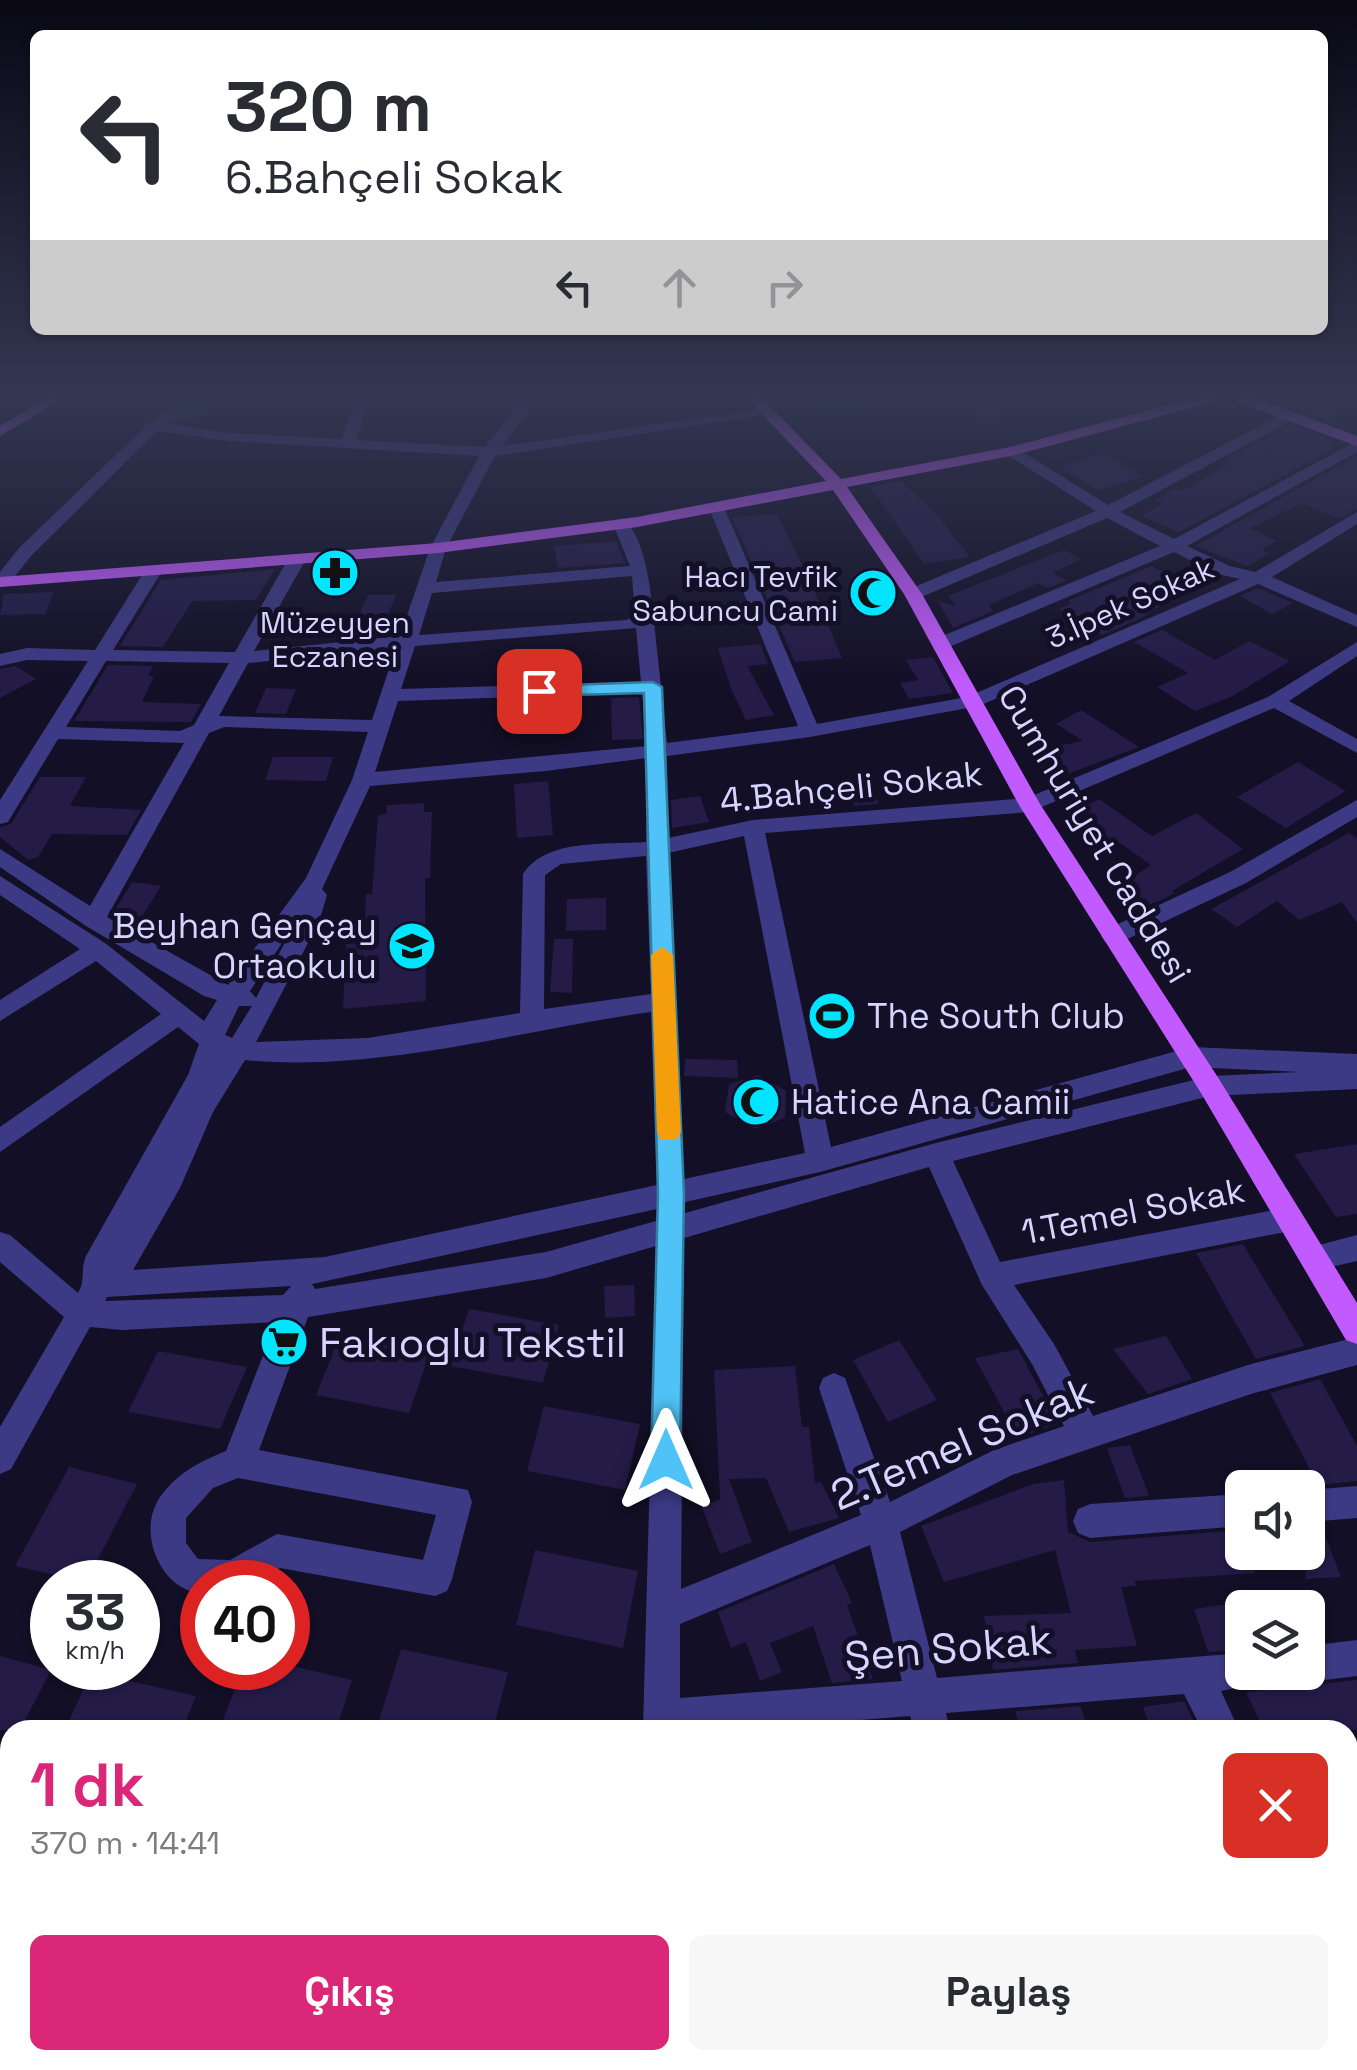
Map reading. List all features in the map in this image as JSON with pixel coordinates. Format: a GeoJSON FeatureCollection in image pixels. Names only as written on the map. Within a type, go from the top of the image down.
{"type":"FeatureCollection","features":[{"type":"Feature","properties":{"kind":"main road"},"geometry":{"type":"LineString","coordinates":[[1,582],[438,548],[621,524],[810,490]]}},
{"type":"Feature","properties":{"kind":"main road","name":"Cumhuriyet Caddesi"},"geometry":{"type":"LineString","coordinates":[[842,490],[913,594],[1030,805],[1192,1056],[1357,1330]]}},
{"type":"Feature","properties":{"kind":"street"},"geometry":{"type":"LineString","coordinates":[[1,582],[25,552],[89,490]]}},
{"type":"Feature","properties":{"kind":"street"},"geometry":{"type":"LineString","coordinates":[[99,1284],[96,1265],[200,1077],[215,1023],[315,882],[362,780],[438,548],[469,490]]}},
{"type":"Feature","properties":{"kind":"street"},"geometry":{"type":"LineString","coordinates":[[1072,490],[1108,512],[1224,570],[1259,577],[1357,622]]}},
{"type":"Feature","properties":{"kind":"street"},"geometry":{"type":"LineString","coordinates":[[913,594],[1108,512],[1150,490]]}},
{"type":"Feature","properties":{"kind":"street"},"geometry":{"type":"LineString","coordinates":[[942,643],[1174,546],[1275,490]]}},
{"type":"Feature","properties":{"kind":"street"},"geometry":{"type":"LineString","coordinates":[[718,508],[810,731]]}},
{"type":"Feature","properties":{"kind":"street","name":"3.İpek Sokak"},"geometry":{"type":"LineString","coordinates":[[362,780],[546,764],[810,731],[972,702],[1259,577],[1357,517]]}},
{"type":"Feature","properties":{"kind":"street"},"geometry":{"type":"LineString","coordinates":[[621,524],[640,570],[657,750],[657,848],[671,1194],[661,1720]]}},
{"type":"Feature","properties":{"kind":"street"},"geometry":{"type":"LineString","coordinates":[[94,920],[297,559]]}},
{"type":"Feature","properties":{"kind":"street"},"geometry":{"type":"LineString","coordinates":[[425,588],[640,570]]}},
{"type":"Feature","properties":{"kind":"street"},"geometry":{"type":"LineString","coordinates":[[0,817],[152,571]]}},
{"type":"Feature","properties":{"kind":"street"},"geometry":{"type":"LineString","coordinates":[[0,660],[27,654],[242,658],[408,641],[629,626],[646,618],[760,605]]}},
{"type":"Feature","properties":{"kind":"street","name":"4.Bahçeli Sokak"},"geometry":{"type":"LineString","coordinates":[[532,1020],[534,874],[558,857],[657,848],[753,827],[1030,805],[1276,701],[1357,648]]}},
{"type":"Feature","properties":{"kind":"street"},"geometry":{"type":"LineString","coordinates":[[390,695],[653,687]]}},
{"type":"Feature","properties":{"kind":"street"},"geometry":{"type":"LineString","coordinates":[[1276,701],[1357,747]]}},
{"type":"Feature","properties":{"kind":"street"},"geometry":{"type":"LineString","coordinates":[[54,733],[182,737],[222,721],[380,726]]}},
{"type":"Feature","properties":{"kind":"street"},"geometry":{"type":"LineString","coordinates":[[1113,936],[1157,918],[1357,808]]}},
{"type":"Feature","properties":{"kind":"street"},"geometry":{"type":"LineString","coordinates":[[753,827],[820,1161]]}},
{"type":"Feature","properties":{"kind":"street"},"geometry":{"type":"LineString","coordinates":[[0,856],[94,920],[213,990],[252,1002],[262,1011]]}},
{"type":"Feature","properties":{"kind":"street"},"geometry":{"type":"LineString","coordinates":[[0,1458],[99,1284],[130,1256],[202,1108],[262,1011],[307,922],[316,899],[315,882]]}},
{"type":"Feature","properties":{"kind":"street"},"geometry":{"type":"LineString","coordinates":[[6,897],[97,949],[222,1047],[374,1047],[432,1041],[532,1020],[664,1001]]}},
{"type":"Feature","properties":{"kind":"street"},"geometry":{"type":"LineString","coordinates":[[0,1012],[97,949]]}},
{"type":"Feature","properties":{"kind":"street"},"geometry":{"type":"LineString","coordinates":[[0,1141],[177,1015]]}},
{"type":"Feature","properties":{"kind":"street"},"geometry":{"type":"LineString","coordinates":[[99,1284],[311,1271],[820,1161],[1192,1056],[1357,1064]]}},
{"type":"Feature","properties":{"kind":"street"},"geometry":{"type":"LineString","coordinates":[[0,1244],[52,1293],[82,1312],[122,1316],[298,1306],[546,1266],[936,1154],[1210,1086],[1357,1080]]}},
{"type":"Feature","properties":{"kind":"street"},"geometry":{"type":"LineString","coordinates":[[936,1154],[992,1276]]}},
{"type":"Feature","properties":{"kind":"street","name":"1.Temel Sokak"},"geometry":{"type":"LineString","coordinates":[[1084,1432],[1043,1354],[992,1276],[1290,1219]]}},
{"type":"Feature","properties":{"kind":"street"},"geometry":{"type":"LineString","coordinates":[[1314,1258],[1357,1248]]}},
{"type":"Feature","properties":{"kind":"street"},"geometry":{"type":"LineString","coordinates":[[238,1462],[456,1502],[434,1580],[277,1551],[233,1576],[189,1576],[169,1548],[170,1512],[202,1477],[238,1462],[311,1271]]}},
{"type":"Feature","properties":{"kind":"street","name":"2.Temel Sokak"},"geometry":{"type":"LineString","coordinates":[[664,1613],[880,1524],[1006,1460],[1252,1379],[1357,1351]]}},
{"type":"Feature","properties":{"kind":"street"},"geometry":{"type":"LineString","coordinates":[[834,1388],[880,1524],[928,1713]]}},
{"type":"Feature","properties":{"kind":"street"},"geometry":{"type":"LineString","coordinates":[[1325,1505],[1357,1502]]}},
{"type":"Feature","properties":{"kind":"street"},"geometry":{"type":"LineString","coordinates":[[1090,1520],[1225,1511]]}},
{"type":"Feature","properties":{"kind":"street"},"geometry":{"type":"LineString","coordinates":[[1325,1662],[1357,1658]]}},
{"type":"Feature","properties":{"kind":"street","name":"Şen Sokak"},"geometry":{"type":"LineString","coordinates":[[758,1720],[928,1713],[1225,1674]]}},
{"type":"Feature","properties":{"kind":"street"},"geometry":{"type":"LineString","coordinates":[[1195,1677],[1216,1720]]}},
{"type":"Feature","properties":{"kind":"building"},"geometry":{"type":"Polygon","coordinates":[[[872,490],[910,490],[933,510],[970,557],[924,564],[872,490]]]}},
{"type":"Feature","properties":{"kind":"building"},"geometry":{"type":"Polygon","coordinates":[[[1173,490],[1258,490],[1179,532],[1141,516],[1163,503],[1155,500],[1173,490]]]}},
{"type":"Feature","properties":{"kind":"building"},"geometry":{"type":"Polygon","coordinates":[[[1297,490],[1357,490],[1357,508],[1339,519],[1302,503],[1250,528],[1277,541],[1262,550],[1269,554],[1247,566],[1195,546],[1297,490]]]}},
{"type":"Feature","properties":{"kind":"building"},"geometry":{"type":"Polygon","coordinates":[[[777,514],[842,658],[795,662],[732,517],[777,514]]]}},
{"type":"Feature","properties":{"kind":"building"},"geometry":{"type":"Polygon","coordinates":[[[616,541],[625,563],[558,568],[554,546],[616,541]]]}},
{"type":"Feature","properties":{"kind":"building"},"geometry":{"type":"Polygon","coordinates":[[[1064,550],[1081,559],[1053,573],[1067,581],[1047,588],[1038,583],[989,605],[993,611],[953,628],[938,601],[956,606],[948,596],[1064,550]]]}},
{"type":"Feature","properties":{"kind":"building"},"geometry":{"type":"Polygon","coordinates":[[[1152,566],[1178,580],[1153,592],[1169,600],[1141,618],[1102,635],[1059,609],[1072,603],[1068,601],[1152,566]]]}},
{"type":"Feature","properties":{"kind":"building"},"geometry":{"type":"Polygon","coordinates":[[[275,569],[256,600],[192,601],[163,647],[120,646],[161,580],[275,569]]]}},
{"type":"Feature","properties":{"kind":"building"},"geometry":{"type":"Polygon","coordinates":[[[1258,588],[1293,603],[1272,614],[1240,596],[1258,588]]]}},
{"type":"Feature","properties":{"kind":"building"},"geometry":{"type":"Polygon","coordinates":[[[54,592],[45,614],[0,615],[4,594],[54,592]]]}},
{"type":"Feature","properties":{"kind":"building"},"geometry":{"type":"Polygon","coordinates":[[[368,595],[396,595],[380,634],[351,632],[368,595]]]}},
{"type":"Feature","properties":{"kind":"building"},"geometry":{"type":"Polygon","coordinates":[[[1162,630],[1215,660],[1249,641],[1290,661],[1233,696],[1195,711],[1157,687],[1188,673],[1134,642],[1162,630]]]}},
{"type":"Feature","properties":{"kind":"building"},"geometry":{"type":"Polygon","coordinates":[[[760,644],[768,664],[747,666],[774,715],[746,720],[718,648],[760,644]]]}},
{"type":"Feature","properties":{"kind":"building"},"geometry":{"type":"Polygon","coordinates":[[[933,657],[953,693],[909,699],[900,683],[918,680],[906,660],[933,657]]]}},
{"type":"Feature","properties":{"kind":"building"},"geometry":{"type":"Polygon","coordinates":[[[108,665],[153,666],[148,676],[154,676],[142,702],[201,704],[191,722],[74,721],[108,665]]]}},
{"type":"Feature","properties":{"kind":"building"},"geometry":{"type":"Polygon","coordinates":[[[16,666],[36,679],[0,698],[0,669],[16,666]]]}},
{"type":"Feature","properties":{"kind":"building"},"geometry":{"type":"Polygon","coordinates":[[[266,688],[296,689],[286,714],[255,713],[266,688]]]}},
{"type":"Feature","properties":{"kind":"building"},"geometry":{"type":"Polygon","coordinates":[[[639,697],[643,739],[612,740],[611,698],[639,697]]]}},
{"type":"Feature","properties":{"kind":"building"},"geometry":{"type":"Polygon","coordinates":[[[1081,710],[1139,747],[1049,781],[1027,752],[1083,741],[1056,724],[1081,710]]]}},
{"type":"Feature","properties":{"kind":"building"},"geometry":{"type":"Polygon","coordinates":[[[273,757],[333,757],[326,781],[265,780],[273,757]]]}},
{"type":"Feature","properties":{"kind":"building"},"geometry":{"type":"Polygon","coordinates":[[[1298,762],[1346,791],[1286,828],[1237,797],[1298,762]]]}},
{"type":"Feature","properties":{"kind":"building"},"geometry":{"type":"Polygon","coordinates":[[[40,777],[86,777],[70,806],[141,810],[127,835],[52,834],[38,857],[28,860],[0,837],[0,827],[11,824],[40,777]]]}},
{"type":"Feature","properties":{"kind":"building"},"geometry":{"type":"Polygon","coordinates":[[[548,781],[553,835],[517,838],[514,784],[548,781]]]}},
{"type":"Feature","properties":{"kind":"building"},"geometry":{"type":"Polygon","coordinates":[[[871,782],[879,804],[854,806],[843,784],[871,782]]]}},
{"type":"Feature","properties":{"kind":"building"},"geometry":{"type":"Polygon","coordinates":[[[700,796],[709,822],[672,828],[671,800],[700,796]]]}},
{"type":"Feature","properties":{"kind":"building"},"geometry":{"type":"Polygon","coordinates":[[[1099,799],[1152,836],[1196,813],[1243,849],[1145,908],[1116,888],[1151,865],[1120,843],[1092,846],[1070,814],[1099,799]]]}},
{"type":"Feature","properties":{"kind":"building"},"geometry":{"type":"Polygon","coordinates":[[[424,803],[424,812],[432,812],[430,878],[425,878],[426,1001],[343,1009],[346,944],[364,943],[366,894],[372,894],[378,815],[386,814],[387,805],[424,803]]]}},
{"type":"Feature","properties":{"kind":"building"},"geometry":{"type":"Polygon","coordinates":[[[1349,833],[1357,838],[1357,923],[1342,902],[1299,920],[1277,901],[1237,927],[1211,909],[1349,833]]]}},
{"type":"Feature","properties":{"kind":"building"},"geometry":{"type":"Polygon","coordinates":[[[132,882],[161,886],[141,918],[112,915],[132,882]]]}},
{"type":"Feature","properties":{"kind":"building"},"geometry":{"type":"Polygon","coordinates":[[[606,898],[606,930],[566,931],[567,899],[606,898]]]}},
{"type":"Feature","properties":{"kind":"building"},"geometry":{"type":"Polygon","coordinates":[[[554,939],[573,939],[572,993],[550,992],[554,939]]]}},
{"type":"Feature","properties":{"kind":"building"},"geometry":{"type":"Polygon","coordinates":[[[685,1059],[737,1060],[738,1078],[684,1076],[685,1059]]]}},
{"type":"Feature","properties":{"kind":"building","name":"Hatice Ana Camii"},"geometry":{"type":"Polygon","coordinates":[[[758,1075],[786,1091],[785,1118],[755,1129],[725,1112],[729,1084],[758,1075]]]}},
{"type":"Feature","properties":{"kind":"building"},"geometry":{"type":"Polygon","coordinates":[[[1357,1144],[1357,1214],[1336,1217],[1294,1154],[1357,1144]]]}},
{"type":"Feature","properties":{"kind":"building"},"geometry":{"type":"Polygon","coordinates":[[[1243,1244],[1305,1346],[1256,1359],[1196,1253],[1243,1244]]]}},
{"type":"Feature","properties":{"kind":"building"},"geometry":{"type":"Polygon","coordinates":[[[634,1285],[635,1316],[605,1318],[604,1286],[634,1285]]]}},
{"type":"Feature","properties":{"kind":"building"},"geometry":{"type":"Polygon","coordinates":[[[469,1309],[559,1325],[543,1383],[450,1366],[469,1309]]]}},
{"type":"Feature","properties":{"kind":"building"},"geometry":{"type":"Polygon","coordinates":[[[340,1335],[430,1352],[409,1413],[316,1395],[340,1335]]]}},
{"type":"Feature","properties":{"kind":"building"},"geometry":{"type":"Polygon","coordinates":[[[1166,1336],[1192,1379],[1148,1394],[1113,1349],[1166,1336]]]}},
{"type":"Feature","properties":{"kind":"building"},"geometry":{"type":"Polygon","coordinates":[[[899,1340],[937,1400],[888,1422],[853,1360],[899,1340]]]}},
{"type":"Feature","properties":{"kind":"building"},"geometry":{"type":"Polygon","coordinates":[[[1018,1349],[1058,1424],[1018,1438],[975,1358],[1018,1349]]]}},
{"type":"Feature","properties":{"kind":"building"},"geometry":{"type":"Polygon","coordinates":[[[158,1351],[247,1367],[220,1429],[128,1412],[158,1351]]]}},
{"type":"Feature","properties":{"kind":"building"},"geometry":{"type":"Polygon","coordinates":[[[795,1366],[802,1427],[809,1427],[815,1483],[821,1482],[839,1518],[789,1532],[766,1478],[729,1479],[752,1542],[720,1554],[702,1507],[720,1499],[714,1370],[795,1366]]]}},
{"type":"Feature","properties":{"kind":"building"},"geometry":{"type":"Polygon","coordinates":[[[1320,1379],[1357,1446],[1357,1481],[1325,1484],[1325,1470],[1310,1470],[1270,1393],[1320,1379]]]}},
{"type":"Feature","properties":{"kind":"building"},"geometry":{"type":"Polygon","coordinates":[[[544,1406],[640,1424],[625,1490],[527,1471],[544,1406]]]}},
{"type":"Feature","properties":{"kind":"building"},"geometry":{"type":"Polygon","coordinates":[[[1130,1445],[1149,1496],[1125,1498],[1107,1448],[1130,1445]]]}},
{"type":"Feature","properties":{"kind":"building"},"geometry":{"type":"Polygon","coordinates":[[[69,1467],[137,1484],[97,1560],[30,1560],[30,1569],[15,1566],[69,1467]]]}},
{"type":"Feature","properties":{"kind":"building"},"geometry":{"type":"Polygon","coordinates":[[[1064,1480],[1068,1532],[1090,1542],[1225,1531],[1225,1570],[1255,1573],[1135,1581],[1136,1586],[1121,1587],[1137,1646],[1075,1650],[1078,1663],[993,1670],[984,1616],[1071,1613],[1055,1550],[944,1582],[921,1526],[1033,1484],[1064,1480]]]}},
{"type":"Feature","properties":{"kind":"building"},"geometry":{"type":"Polygon","coordinates":[[[1325,1535],[1341,1577],[1306,1579],[1305,1570],[1325,1570],[1325,1535]]]}},
{"type":"Feature","properties":{"kind":"building"},"geometry":{"type":"Polygon","coordinates":[[[535,1550],[638,1571],[623,1648],[516,1625],[535,1550]]]}},
{"type":"Feature","properties":{"kind":"building"},"geometry":{"type":"Polygon","coordinates":[[[834,1564],[852,1603],[847,1605],[873,1679],[832,1683],[813,1626],[770,1643],[782,1672],[760,1681],[746,1642],[731,1648],[718,1612],[834,1564]]]}},
{"type":"Feature","properties":{"kind":"building"},"geometry":{"type":"Polygon","coordinates":[[[1225,1604],[1225,1651],[1208,1652],[1194,1609],[1225,1604]]]}},
{"type":"Feature","properties":{"kind":"building"},"geometry":{"type":"Polygon","coordinates":[[[401,1649],[508,1672],[496,1720],[379,1720],[401,1649]]]}},
{"type":"Feature","properties":{"kind":"building"},"geometry":{"type":"Polygon","coordinates":[[[0,1656],[30,1664],[30,1690],[41,1690],[25,1720],[0,1720],[0,1656]]]}},
{"type":"Feature","properties":{"kind":"building"},"geometry":{"type":"Polygon","coordinates":[[[310,1670],[352,1680],[339,1720],[223,1720],[234,1690],[310,1690],[310,1670]]]}},
{"type":"Feature","properties":{"kind":"building"},"geometry":{"type":"Polygon","coordinates":[[[1357,1680],[1357,1720],[1259,1720],[1246,1692],[1325,1690],[1325,1683],[1357,1680]]]}},
{"type":"Feature","properties":{"kind":"building"},"geometry":{"type":"Polygon","coordinates":[[[160,1688],[196,1696],[186,1720],[69,1720],[83,1690],[160,1688]]]}},
{"type":"Feature","properties":{"kind":"building"},"geometry":{"type":"Polygon","coordinates":[[[1184,1701],[1193,1720],[1148,1720],[1143,1707],[1184,1701]]]}},
{"type":"Feature","properties":{"kind":"building"},"geometry":{"type":"Polygon","coordinates":[[[1080,1706],[1085,1720],[1017,1720],[1015,1711],[1080,1706]]]}},
{"type":"Feature","properties":{"kind":"slow traffic"},"geometry":{"type":"LineString","coordinates":[[662,955],[669,1132]]}},
{"type":"Feature","properties":{"kind":"place","name":"Müzeyyen Eczanesi"},"geometry":{"type":"Point","coordinates":[335,573]}},
{"type":"Feature","properties":{"kind":"place","name":"Hacı Tevfik Sabuncu Cami"},"geometry":{"type":"Point","coordinates":[873,593]}},
{"type":"Feature","properties":{"kind":"place","name":"Beyhan Gençay Ortaokulu"},"geometry":{"type":"Point","coordinates":[412,946]}},
{"type":"Feature","properties":{"kind":"place","name":"The South Club"},"geometry":{"type":"Point","coordinates":[832,1016]}},
{"type":"Feature","properties":{"kind":"place","name":"Hatice Ana Camii"},"geometry":{"type":"Point","coordinates":[756,1102]}},
{"type":"Feature","properties":{"kind":"place","name":"Fakıoglu Tekstil"},"geometry":{"type":"Point","coordinates":[284,1342]}},
{"type":"Feature","properties":{"kind":"route"},"geometry":{"type":"LineString","coordinates":[[539,691],[653,687],[671,1194],[666,1460]]}}]}
